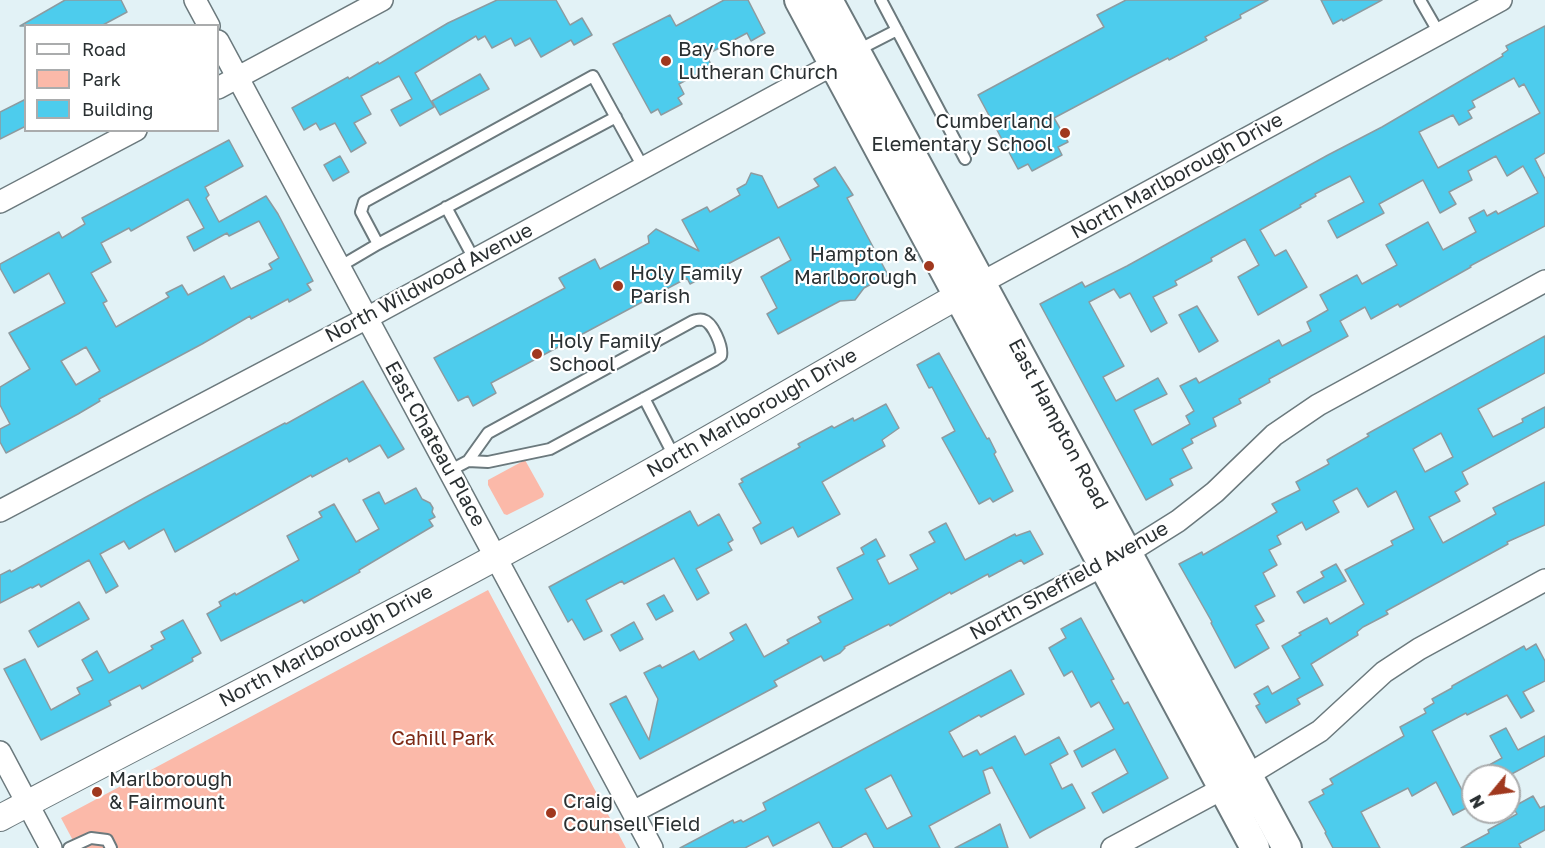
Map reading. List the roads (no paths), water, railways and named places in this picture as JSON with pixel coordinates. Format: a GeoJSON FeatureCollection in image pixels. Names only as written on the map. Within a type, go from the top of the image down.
{"type":"FeatureCollection","features":[{"type":"Feature","properties":{"kind":"main road","name":"East Hampton Road"},"geometry":{"type":"LineString","coordinates":[[799,0],[845,57],[970,289],[1127,553],[1236,782],[1255,848]]}},
{"type":"Feature","properties":{"kind":"main road","name":"East Hampton Road"},"geometry":{"type":"LineString","coordinates":[[828,0],[845,57]]}},
{"type":"Feature","properties":{"kind":"main road","name":"East Hampton Road"},"geometry":{"type":"LineString","coordinates":[[970,289],[1102,566],[1236,782],[1287,848]]}},
{"type":"Feature","properties":{"kind":"street"},"geometry":{"type":"LineString","coordinates":[[195,0],[208,24]]}},
{"type":"Feature","properties":{"kind":"street"},"geometry":{"type":"LineString","coordinates":[[219,87],[382,0]]}},
{"type":"Feature","properties":{"kind":"street","name":"North Marlborough Drive"},"geometry":{"type":"LineString","coordinates":[[0,819],[496,556],[675,458],[970,289],[1501,0]]}},
{"type":"Feature","properties":{"kind":"street","name":"East Chateau Place"},"geometry":{"type":"LineString","coordinates":[[219,43],[367,318],[459,466],[496,556],[652,848]]}},
{"type":"Feature","properties":{"kind":"street","name":"North Wildwood Avenue"},"geometry":{"type":"LineString","coordinates":[[0,511],[367,318],[845,57]]}},
{"type":"Feature","properties":{"kind":"street"},"geometry":{"type":"LineString","coordinates":[[0,202],[132,132]]}},
{"type":"Feature","properties":{"kind":"street","name":"North Sheffield Avenue"},"geometry":{"type":"LineString","coordinates":[[633,812],[1127,553],[1178,521],[1215,492],[1274,435],[1318,405],[1545,281]]}},
{"type":"Feature","properties":{"kind":"street"},"geometry":{"type":"LineString","coordinates":[[1112,848],[1236,782],[1320,731],[1384,672],[1419,649],[1545,580]]}},
{"type":"Feature","properties":{"kind":"street"},"geometry":{"type":"LineString","coordinates":[[0,752],[51,848]]}},
{"type":"Feature","properties":{"kind":"lane"},"geometry":{"type":"LineString","coordinates":[[881,0],[965,159]]}},
{"type":"Feature","properties":{"kind":"lane"},"geometry":{"type":"LineString","coordinates":[[1420,0],[1439,33]]}},
{"type":"Feature","properties":{"kind":"lane"},"geometry":{"type":"LineString","coordinates":[[845,57],[897,30]]}},
{"type":"Feature","properties":{"kind":"lane"},"geometry":{"type":"LineString","coordinates":[[378,244],[361,212],[364,202],[593,76],[643,167]]}},
{"type":"Feature","properties":{"kind":"lane"},"geometry":{"type":"LineString","coordinates":[[339,267],[446,207],[616,117]]}},
{"type":"Feature","properties":{"kind":"lane"},"geometry":{"type":"LineString","coordinates":[[446,207],[474,259]]}},
{"type":"Feature","properties":{"kind":"lane"},"geometry":{"type":"LineString","coordinates":[[703,319],[709,323],[722,348],[721,356],[550,449],[459,466],[488,433],[693,321],[703,319]]}},
{"type":"Feature","properties":{"kind":"lane"},"geometry":{"type":"LineString","coordinates":[[645,398],[675,458]]}},
{"type":"Feature","properties":{"kind":"lane"},"geometry":{"type":"LineString","coordinates":[[69,848],[91,838],[106,840],[111,848]]}},
{"type":"Feature","properties":{"kind":"place","name":"Bay Shore Lutheran Church"},"geometry":{"type":"Point","coordinates":[666,61]}},
{"type":"Feature","properties":{"kind":"place","name":"Cumberland Elementary School"},"geometry":{"type":"Point","coordinates":[1065,133]}},
{"type":"Feature","properties":{"kind":"place","name":"Hampton & Marlborough"},"geometry":{"type":"Point","coordinates":[929,266]}},
{"type":"Feature","properties":{"kind":"place","name":"Holy Family Parish"},"geometry":{"type":"Point","coordinates":[618,286]}},
{"type":"Feature","properties":{"kind":"place","name":"Holy Family School"},"geometry":{"type":"Point","coordinates":[537,354]}},
{"type":"Feature","properties":{"kind":"place","name":"Marlborough & Fairmount"},"geometry":{"type":"Point","coordinates":[97,792]}},
{"type":"Feature","properties":{"kind":"place","name":"Craig Counsell Field"},"geometry":{"type":"Point","coordinates":[551,813]}},
{"type":"Feature","properties":{"kind":"park label","name":"Cahill Park"},"geometry":{"type":"Point","coordinates":[443,739]}}]}
